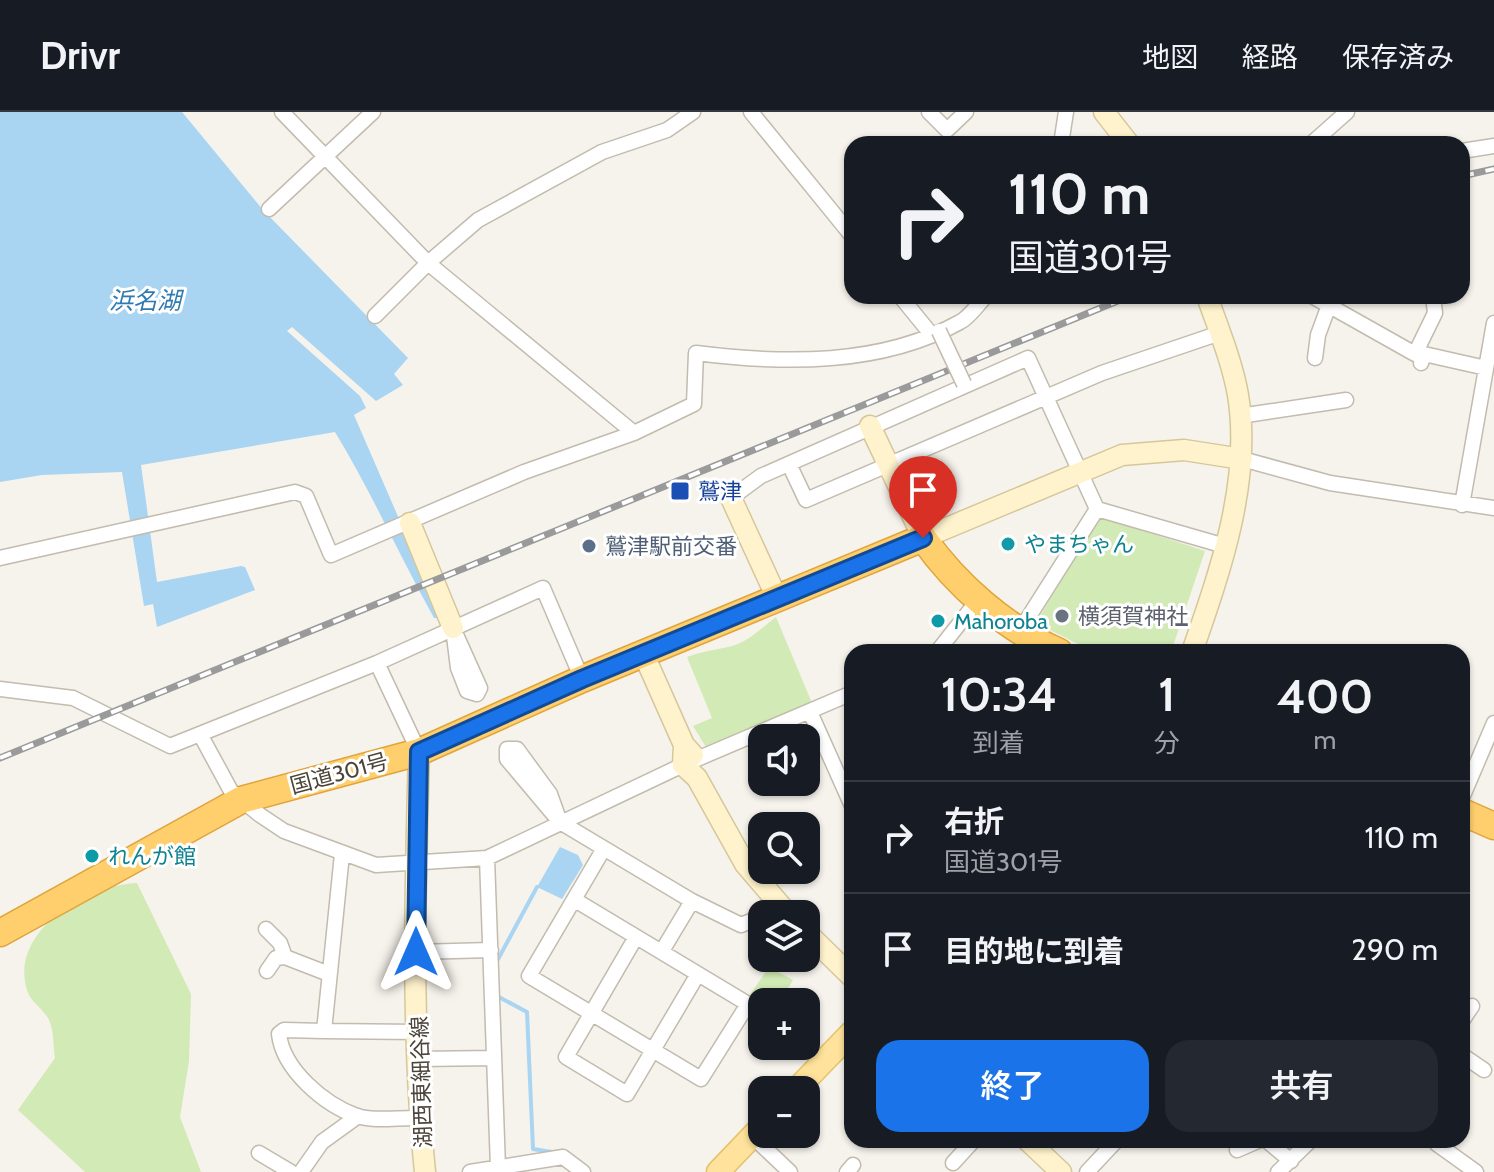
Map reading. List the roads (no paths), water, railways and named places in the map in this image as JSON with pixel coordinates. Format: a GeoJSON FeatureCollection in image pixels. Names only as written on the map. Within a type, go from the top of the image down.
{"type":"FeatureCollection","features":[{"type":"Feature","properties":{"kind":"highway","name":"国道301号"},"geometry":{"type":"LineString","coordinates":[[0,933],[241,800],[419,752],[582,679],[923,538]]}},
{"type":"Feature","properties":{"kind":"highway"},"geometry":{"type":"LineString","coordinates":[[923,538],[946,572],[978,600],[1046,644]]}},
{"type":"Feature","properties":{"kind":"highway"},"geometry":{"type":"LineString","coordinates":[[1470,816],[1494,826]]}},
{"type":"Feature","properties":{"kind":"main road"},"geometry":{"type":"LineString","coordinates":[[810,1076],[844,1040]]}},
{"type":"Feature","properties":{"kind":"main road"},"geometry":{"type":"LineString","coordinates":[[718,1172],[748,1140]]}},
{"type":"Feature","properties":{"kind":"street"},"geometry":{"type":"LineString","coordinates":[[282,112],[428,263],[634,433]]}},
{"type":"Feature","properties":{"kind":"street"},"geometry":{"type":"LineString","coordinates":[[269,209],[373,112]]}},
{"type":"Feature","properties":{"kind":"street"},"geometry":{"type":"LineString","coordinates":[[375,316],[428,263],[478,220],[602,152],[667,130],[693,112]]}},
{"type":"Feature","properties":{"kind":"street"},"geometry":{"type":"LineString","coordinates":[[751,112],[844,226]]}},
{"type":"Feature","properties":{"kind":"street"},"geometry":{"type":"LineString","coordinates":[[929,112],[947,130],[966,112]]}},
{"type":"Feature","properties":{"kind":"street"},"geometry":{"type":"LineString","coordinates":[[1062,136],[1066,112]]}},
{"type":"Feature","properties":{"kind":"street"},"geometry":{"type":"LineString","coordinates":[[1104,112],[1123,136]]}},
{"type":"Feature","properties":{"kind":"street"},"geometry":{"type":"LineString","coordinates":[[1320,136],[1347,112]]}},
{"type":"Feature","properties":{"kind":"street"},"geometry":{"type":"LineString","coordinates":[[1470,150],[1494,146]]}},
{"type":"Feature","properties":{"kind":"street"},"geometry":{"type":"LineString","coordinates":[[908,304],[935,333],[964,384]]}},
{"type":"Feature","properties":{"kind":"street"},"geometry":{"type":"LineString","coordinates":[[0,558],[295,492],[306,496],[331,555],[524,472],[634,433],[694,404],[696,353],[813,362],[910,343],[963,321],[979,304]]}},
{"type":"Feature","properties":{"kind":"street"},"geometry":{"type":"LineString","coordinates":[[1194,644],[1225,546],[1242,459],[1240,416],[1213,304]]}},
{"type":"Feature","properties":{"kind":"street"},"geometry":{"type":"LineString","coordinates":[[1315,358],[1318,335],[1329,305],[1415,354],[1435,313],[1434,304]]}},
{"type":"Feature","properties":{"kind":"street"},"geometry":{"type":"LineString","coordinates":[[1462,505],[1494,323]]}},
{"type":"Feature","properties":{"kind":"street"},"geometry":{"type":"LineString","coordinates":[[789,464],[806,500],[889,467],[1048,395],[1220,333]]}},
{"type":"Feature","properties":{"kind":"street"},"geometry":{"type":"LineString","coordinates":[[1421,363],[1424,354],[1486,368]]}},
{"type":"Feature","properties":{"kind":"street"},"geometry":{"type":"LineString","coordinates":[[777,598],[731,498],[761,476],[1028,358],[1048,395],[1097,509],[1225,546]]}},
{"type":"Feature","properties":{"kind":"street"},"geometry":{"type":"LineString","coordinates":[[1240,416],[1346,400]]}},
{"type":"Feature","properties":{"kind":"street"},"geometry":{"type":"LineString","coordinates":[[870,426],[923,538],[1078,470],[1122,455],[1157,451],[1184,450],[1242,459],[1330,483],[1494,508]]}},
{"type":"Feature","properties":{"kind":"street"},"geometry":{"type":"LineString","coordinates":[[1021,629],[1097,509]]}},
{"type":"Feature","properties":{"kind":"street"},"geometry":{"type":"LineString","coordinates":[[410,523],[453,628]]}},
{"type":"Feature","properties":{"kind":"street"},"geometry":{"type":"LineString","coordinates":[[0,689],[73,698],[170,746],[377,663],[543,588],[582,679]]}},
{"type":"Feature","properties":{"kind":"street"},"geometry":{"type":"LineString","coordinates":[[943,644],[978,600]]}},
{"type":"Feature","properties":{"kind":"street"},"geometry":{"type":"LineString","coordinates":[[644,655],[690,762],[745,864],[775,900]]}},
{"type":"Feature","properties":{"kind":"street"},"geometry":{"type":"LineString","coordinates":[[377,663],[419,752]]}},
{"type":"Feature","properties":{"kind":"street"},"geometry":{"type":"LineString","coordinates":[[200,734],[231,791],[241,800],[284,831],[376,865],[487,858],[690,762],[844,697]]}},
{"type":"Feature","properties":{"kind":"street"},"geometry":{"type":"LineString","coordinates":[[810,712],[844,788]]}},
{"type":"Feature","properties":{"kind":"street"},"geometry":{"type":"LineString","coordinates":[[1470,779],[1494,723]]}},
{"type":"Feature","properties":{"kind":"street"},"geometry":{"type":"LineString","coordinates":[[560,822],[550,794],[517,749],[507,749],[507,759],[560,822],[692,901],[741,925],[748,922]]}},
{"type":"Feature","properties":{"kind":"street","name":"湖西東細谷線"},"geometry":{"type":"LineString","coordinates":[[419,752],[416,952],[420,1118],[425,1172]]}},
{"type":"Feature","properties":{"kind":"street"},"geometry":{"type":"LineString","coordinates":[[575,900],[748,1004],[701,1079],[529,976],[603,850]]}},
{"type":"Feature","properties":{"kind":"street"},"geometry":{"type":"LineString","coordinates":[[324,1031],[342,854]]}},
{"type":"Feature","properties":{"kind":"street"},"geometry":{"type":"LineString","coordinates":[[487,858],[498,1168]]}},
{"type":"Feature","properties":{"kind":"street"},"geometry":{"type":"LineString","coordinates":[[662,951],[692,901]]}},
{"type":"Feature","properties":{"kind":"street"},"geometry":{"type":"LineString","coordinates":[[266,929],[280,943],[285,957]]}},
{"type":"Feature","properties":{"kind":"street"},"geometry":{"type":"LineString","coordinates":[[636,937],[566,1057],[627,1094],[698,974]]}},
{"type":"Feature","properties":{"kind":"street"},"geometry":{"type":"LineString","coordinates":[[820,946],[844,969]]}},
{"type":"Feature","properties":{"kind":"street"},"geometry":{"type":"LineString","coordinates":[[416,952],[491,950]]}},
{"type":"Feature","properties":{"kind":"street"},"geometry":{"type":"LineString","coordinates":[[267,971],[276,958],[285,957],[329,974]]}},
{"type":"Feature","properties":{"kind":"street"},"geometry":{"type":"LineString","coordinates":[[418,1032],[284,1030],[279,1034],[281,1047],[315,1094],[358,1116],[420,1118]]}},
{"type":"Feature","properties":{"kind":"street"},"geometry":{"type":"LineString","coordinates":[[418,1059],[494,1058]]}},
{"type":"Feature","properties":{"kind":"street"},"geometry":{"type":"LineString","coordinates":[[1470,1060],[1484,1070]]}},
{"type":"Feature","properties":{"kind":"street"},"geometry":{"type":"LineString","coordinates":[[301,1172],[322,1142],[358,1116]]}},
{"type":"Feature","properties":{"kind":"street"},"geometry":{"type":"LineString","coordinates":[[771,1148],[790,1172]]}},
{"type":"Feature","properties":{"kind":"street"},"geometry":{"type":"LineString","coordinates":[[953,1163],[967,1148]]}},
{"type":"Feature","properties":{"kind":"street"},"geometry":{"type":"LineString","coordinates":[[1036,1148],[1061,1172]]}},
{"type":"Feature","properties":{"kind":"street"},"geometry":{"type":"LineString","coordinates":[[1087,1172],[1110,1148]]}},
{"type":"Feature","properties":{"kind":"street"},"geometry":{"type":"LineString","coordinates":[[1237,1150],[1242,1148]]}},
{"type":"Feature","properties":{"kind":"street"},"geometry":{"type":"LineString","coordinates":[[1274,1148],[1291,1161]]}},
{"type":"Feature","properties":{"kind":"street"},"geometry":{"type":"LineString","coordinates":[[1278,1172],[1303,1148]]}},
{"type":"Feature","properties":{"kind":"street"},"geometry":{"type":"LineString","coordinates":[[1443,1148],[1476,1172]]}},
{"type":"Feature","properties":{"kind":"street"},"geometry":{"type":"LineString","coordinates":[[259,1153],[291,1172]]}},
{"type":"Feature","properties":{"kind":"street"},"geometry":{"type":"LineString","coordinates":[[470,1172],[538,1166],[563,1157],[583,1172]]}},
{"type":"Feature","properties":{"kind":"water","name":"浜名湖"},"geometry":{"type":"Polygon","coordinates":[[[0,112],[182,112],[263,210],[408,358],[394,374],[403,385],[376,401],[292,327],[287,331],[360,396],[366,408],[354,415],[442,618],[434,618],[335,432],[141,465],[157,582],[241,566],[245,567],[255,590],[157,627],[153,604],[144,606],[122,472],[42,475],[0,482],[0,112]]]}},
{"type":"Feature","properties":{"kind":"water"},"geometry":{"type":"Polygon","coordinates":[[[560,847],[578,855],[583,865],[562,899],[537,887],[560,847]]]}},
{"type":"Feature","properties":{"kind":"waterway"},"geometry":{"type":"LineString","coordinates":[[496,963],[537,887]]}},
{"type":"Feature","properties":{"kind":"waterway"},"geometry":{"type":"LineString","coordinates":[[497,996],[527,1012],[533,1149],[552,1152]]}},
{"type":"Feature","properties":{"kind":"railway"},"geometry":{"type":"LineString","coordinates":[[1470,174],[1494,169]]}},
{"type":"Feature","properties":{"kind":"railway"},"geometry":{"type":"LineString","coordinates":[[0,758],[1110,304]]}},
{"type":"Feature","properties":{"kind":"place","name":"鷲津"},"geometry":{"type":"Point","coordinates":[680,491]}},
{"type":"Feature","properties":{"kind":"place","name":"やまちゃん"},"geometry":{"type":"Point","coordinates":[1008,544]}},
{"type":"Feature","properties":{"kind":"place","name":"鷲津駅前交番"},"geometry":{"type":"Point","coordinates":[589,546]}},
{"type":"Feature","properties":{"kind":"place","name":"横須賀神社"},"geometry":{"type":"Point","coordinates":[1062,616]}},
{"type":"Feature","properties":{"kind":"place","name":"Mahoroba"},"geometry":{"type":"Point","coordinates":[938,621]}},
{"type":"Feature","properties":{"kind":"place","name":"れんが館"},"geometry":{"type":"Point","coordinates":[92,856]}}]}
